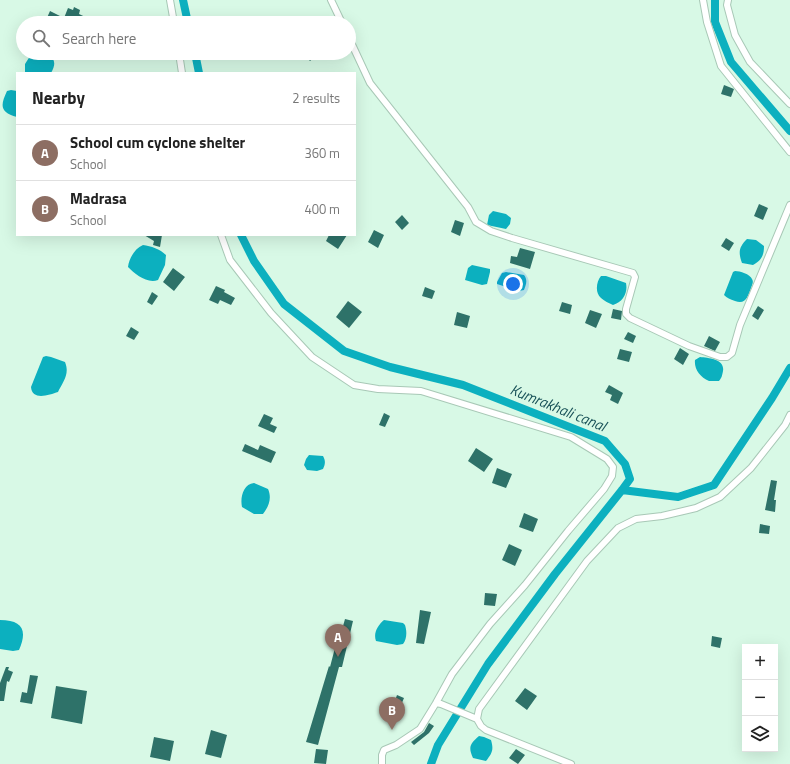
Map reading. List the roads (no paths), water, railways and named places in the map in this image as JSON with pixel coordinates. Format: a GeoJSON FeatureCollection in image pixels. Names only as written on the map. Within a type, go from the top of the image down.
{"type":"FeatureCollection","features":[{"type":"Feature","properties":{"kind":"street"},"geometry":{"type":"LineString","coordinates":[[170,0],[173,16]]}},
{"type":"Feature","properties":{"kind":"street"},"geometry":{"type":"LineString","coordinates":[[331,0],[339,16]]}},
{"type":"Feature","properties":{"kind":"street"},"geometry":{"type":"LineString","coordinates":[[703,0],[707,22],[721,66],[790,152]]}},
{"type":"Feature","properties":{"kind":"street"},"geometry":{"type":"LineString","coordinates":[[728,0],[727,5],[735,35],[750,62],[790,104]]}},
{"type":"Feature","properties":{"kind":"street"},"geometry":{"type":"LineString","coordinates":[[356,53],[370,83],[468,207],[476,222],[490,231],[633,273],[635,277],[634,284],[626,309],[626,314],[630,318],[689,346],[720,357],[727,357],[732,353],[740,324],[790,205]]}},
{"type":"Feature","properties":{"kind":"street"},"geometry":{"type":"LineString","coordinates":[[180,60],[182,72]]}},
{"type":"Feature","properties":{"kind":"street"},"geometry":{"type":"LineString","coordinates":[[221,236],[230,260],[271,313],[312,357],[354,385],[378,389],[421,391],[556,432],[571,437],[607,459],[613,468],[612,476],[604,489],[525,585],[490,624],[452,674],[438,703],[420,729],[396,745],[384,750],[382,755],[382,764]]}},
{"type":"Feature","properties":{"kind":"street"},"geometry":{"type":"LineString","coordinates":[[476,719],[479,709],[587,561],[618,528],[636,519],[662,516],[696,508],[720,497],[751,468],[785,425],[790,415]]}},
{"type":"Feature","properties":{"kind":"street"},"geometry":{"type":"LineString","coordinates":[[438,703],[476,719],[486,730],[571,764]]}},
{"type":"Feature","properties":{"kind":"water"},"geometry":{"type":"Polygon","coordinates":[[[28,60],[53,60],[54,67],[52,72],[25,72],[25,64],[28,60]]]}},
{"type":"Feature","properties":{"kind":"water"},"geometry":{"type":"Polygon","coordinates":[[[7,91],[16,91],[16,117],[7,113],[3,108],[3,101],[7,91]]]}},
{"type":"Feature","properties":{"kind":"water"},"geometry":{"type":"Polygon","coordinates":[[[493,211],[506,214],[511,218],[510,224],[506,229],[487,225],[489,215],[493,211]]]}},
{"type":"Feature","properties":{"kind":"water"},"geometry":{"type":"Polygon","coordinates":[[[747,239],[756,240],[764,246],[762,257],[753,265],[742,263],[741,259],[740,250],[747,239]]]}},
{"type":"Feature","properties":{"kind":"water"},"geometry":{"type":"Polygon","coordinates":[[[143,245],[155,248],[166,255],[165,265],[158,280],[150,281],[138,275],[128,267],[132,254],[143,245]]]}},
{"type":"Feature","properties":{"kind":"water"},"geometry":{"type":"Polygon","coordinates":[[[472,265],[490,269],[487,284],[482,285],[465,280],[468,268],[472,265]]]}},
{"type":"Feature","properties":{"kind":"water"},"geometry":{"type":"Polygon","coordinates":[[[735,271],[747,274],[753,281],[748,297],[742,302],[727,298],[724,295],[733,272],[735,271]]]}},
{"type":"Feature","properties":{"kind":"water"},"geometry":{"type":"Polygon","coordinates":[[[506,272],[524,275],[526,284],[524,290],[519,291],[497,284],[502,273],[506,272]]]}},
{"type":"Feature","properties":{"kind":"water"},"geometry":{"type":"Polygon","coordinates":[[[601,276],[606,276],[626,283],[624,297],[617,304],[613,305],[599,296],[597,287],[601,276]]]}},
{"type":"Feature","properties":{"kind":"water"},"geometry":{"type":"Polygon","coordinates":[[[46,356],[65,362],[67,370],[64,381],[58,392],[38,396],[34,394],[31,387],[43,357],[46,356]]]}},
{"type":"Feature","properties":{"kind":"water"},"geometry":{"type":"Polygon","coordinates":[[[700,357],[716,360],[722,364],[723,371],[719,381],[709,381],[698,372],[695,360],[700,357]]]}},
{"type":"Feature","properties":{"kind":"water"},"geometry":{"type":"Polygon","coordinates":[[[309,455],[323,456],[325,463],[323,469],[317,471],[307,470],[304,465],[309,455]]]}},
{"type":"Feature","properties":{"kind":"water"},"geometry":{"type":"Polygon","coordinates":[[[254,483],[268,489],[269,492],[269,502],[263,514],[254,514],[242,507],[241,500],[243,492],[247,486],[254,483]]]}},
{"type":"Feature","properties":{"kind":"water"},"geometry":{"type":"Polygon","coordinates":[[[0,620],[14,622],[21,628],[23,637],[19,650],[13,651],[0,649],[0,620]]]}},
{"type":"Feature","properties":{"kind":"water"},"geometry":{"type":"Polygon","coordinates":[[[384,620],[403,623],[405,625],[406,635],[403,644],[397,645],[376,641],[375,635],[377,629],[384,620]]]}},
{"type":"Feature","properties":{"kind":"water"},"geometry":{"type":"Polygon","coordinates":[[[479,736],[491,740],[492,751],[486,761],[473,758],[470,748],[479,736]]]}},
{"type":"Feature","properties":{"kind":"waterway","name":"Kumrakhali canal"},"geometry":{"type":"LineString","coordinates":[[183,0],[186,16]]}},
{"type":"Feature","properties":{"kind":"waterway"},"geometry":{"type":"LineString","coordinates":[[715,0],[715,22],[731,62],[790,131]]}},
{"type":"Feature","properties":{"kind":"waterway","name":"Kumrakhali canal"},"geometry":{"type":"LineString","coordinates":[[196,60],[199,72]]}},
{"type":"Feature","properties":{"kind":"waterway","name":"Kumrakhali canal"},"geometry":{"type":"LineString","coordinates":[[242,236],[254,261],[284,304],[344,351],[390,367],[463,385],[605,441],[625,464],[630,479],[555,574],[488,664],[438,745],[431,764]]}},
{"type":"Feature","properties":{"kind":"waterway"},"geometry":{"type":"LineString","coordinates":[[622,490],[678,497],[714,485],[772,398],[790,368]]}},
{"type":"Feature","properties":{"kind":"place","name":"School cum cyclone shelter"},"geometry":{"type":"Point","coordinates":[338,657]}},
{"type":"Feature","properties":{"kind":"place","name":"Madrasa"},"geometry":{"type":"Point","coordinates":[392,730]}}]}
